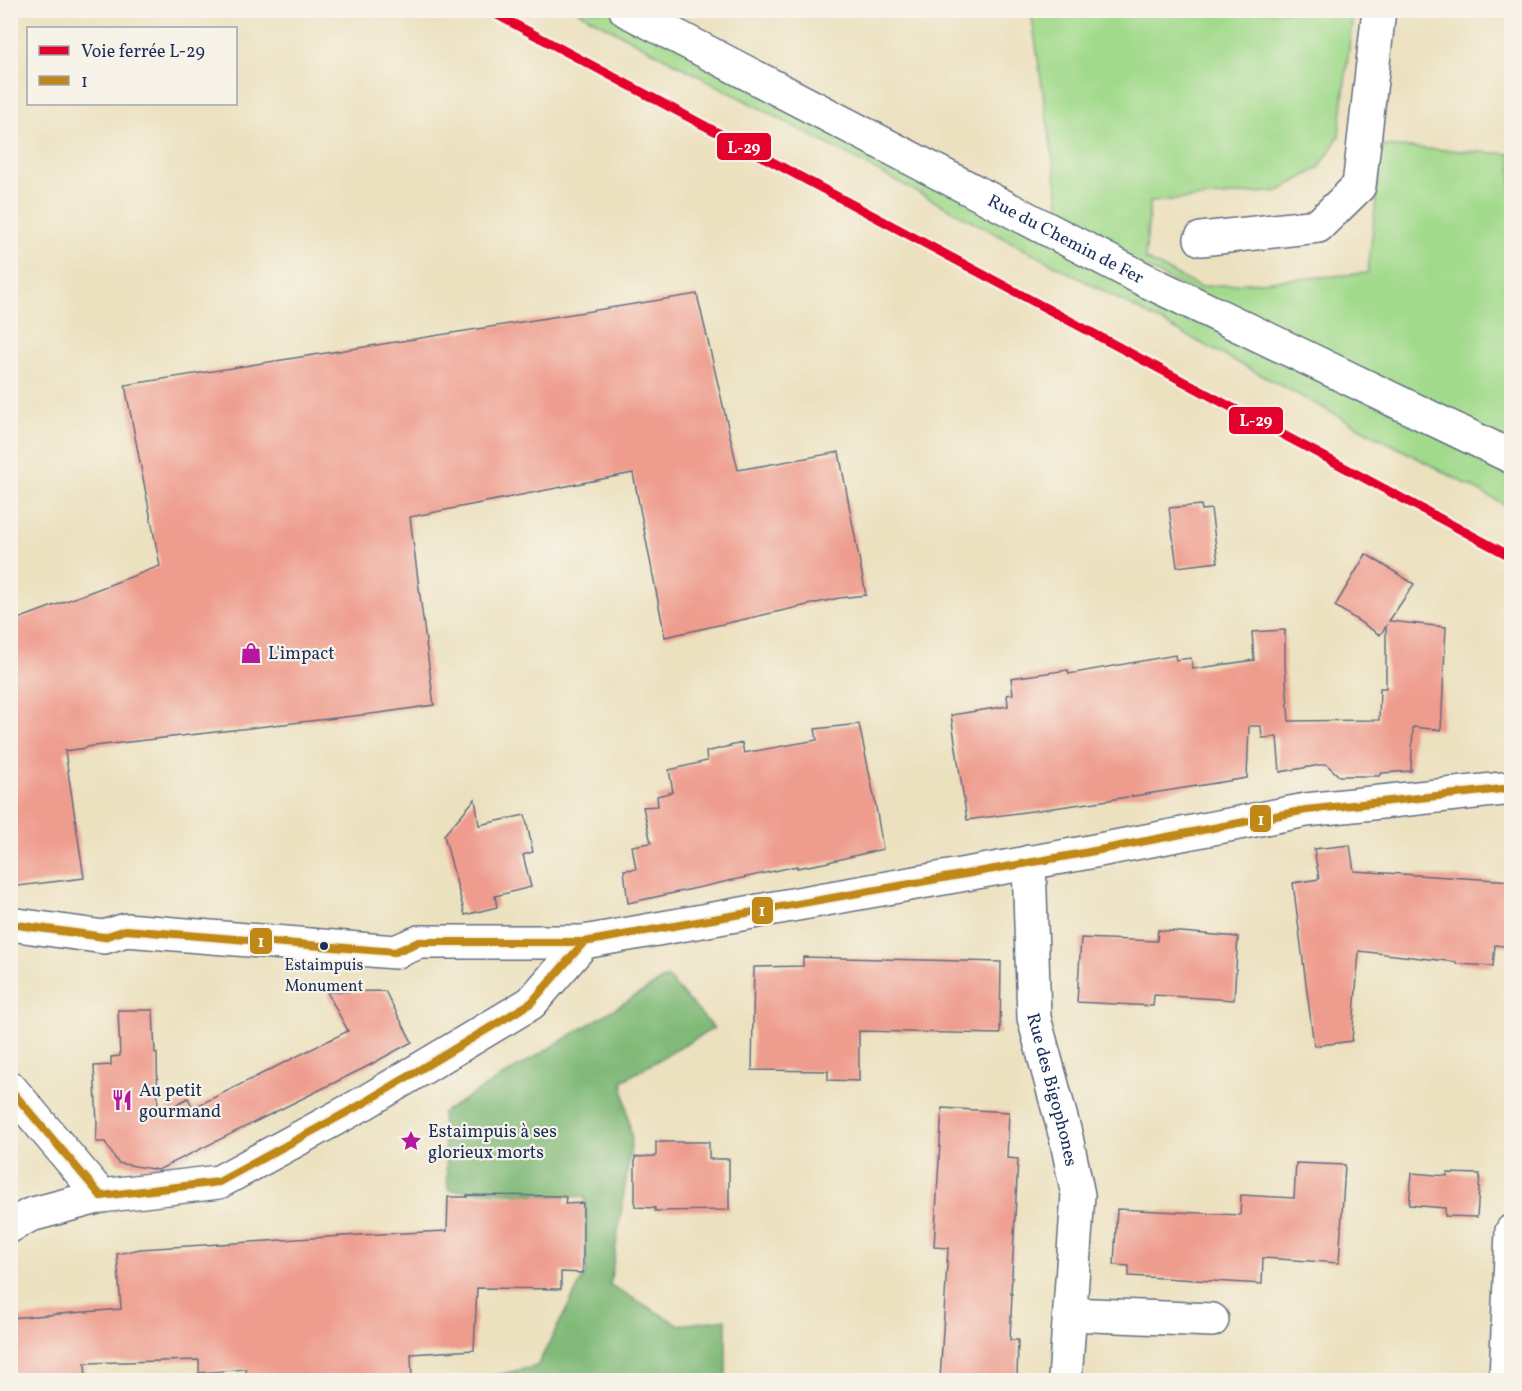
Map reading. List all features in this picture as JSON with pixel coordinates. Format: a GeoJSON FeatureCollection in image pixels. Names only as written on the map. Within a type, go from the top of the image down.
{"type":"FeatureCollection","features":[{"type":"Feature","properties":{"kind":"street","name":"Rue du Chemin de Fer"},"geometry":{"type":"LineString","coordinates":[[626,10],[1147,280],[1512,457]]}},
{"type":"Feature","properties":{"kind":"street"},"geometry":{"type":"LineString","coordinates":[[1201,238],[1318,226],[1359,186],[1378,10]]}},
{"type":"Feature","properties":{"kind":"street"},"geometry":{"type":"LineString","coordinates":[[10,924],[104,937],[126,930],[395,952],[420,942],[584,942],[1306,810],[1512,788]]}},
{"type":"Feature","properties":{"kind":"street","name":"Rue des Bigophones"},"geometry":{"type":"LineString","coordinates":[[1029,862],[1034,1018],[1066,1137],[1078,1195],[1065,1380]]}},
{"type":"Feature","properties":{"kind":"street"},"geometry":{"type":"LineString","coordinates":[[10,1226],[30,1215],[101,1196],[219,1182],[364,1103],[531,1003],[584,942]]}},
{"type":"Feature","properties":{"kind":"street"},"geometry":{"type":"LineString","coordinates":[[10,1088],[101,1196]]}},
{"type":"Feature","properties":{"kind":"street"},"geometry":{"type":"LineString","coordinates":[[1506,1380],[1512,1231]]}},
{"type":"Feature","properties":{"kind":"street"},"geometry":{"type":"LineString","coordinates":[[1070,1314],[1212,1320]]}},
{"type":"Feature","properties":{"kind":"green space"},"geometry":{"type":"Polygon","coordinates":[[[577,11],[613,11],[1511,471],[1511,508],[577,11]]]}},
{"type":"Feature","properties":{"kind":"green space"},"geometry":{"type":"Polygon","coordinates":[[[1031,11],[1353,11],[1339,136],[1319,168],[1279,191],[1150,202],[1145,259],[1200,287],[1368,273],[1382,146],[1511,154],[1511,445],[1063,228],[1031,11]]]}},
{"type":"Feature","properties":{"kind":"green space"},"geometry":{"type":"Polygon","coordinates":[[[667,977],[714,1028],[622,1081],[632,1140],[610,1285],[679,1325],[726,1319],[726,1380],[474,1380],[537,1366],[586,1272],[585,1197],[448,1190],[442,1113],[667,977]]]}},
{"type":"Feature","properties":{"kind":"building"},"geometry":{"type":"Polygon","coordinates":[[[697,294],[738,470],[839,452],[866,595],[839,598],[665,637],[633,473],[410,517],[434,705],[65,751],[84,878],[10,887],[10,622],[160,566],[125,385],[697,294]]]}},
{"type":"Feature","properties":{"kind":"building"},"geometry":{"type":"Polygon","coordinates":[[[1201,505],[1202,510],[1211,509],[1218,562],[1177,567],[1169,508],[1201,505]]]}},
{"type":"Feature","properties":{"kind":"building"},"geometry":{"type":"Polygon","coordinates":[[[1366,554],[1414,584],[1389,621],[1446,627],[1441,730],[1413,727],[1411,771],[1382,773],[1380,776],[1339,776],[1326,764],[1280,772],[1277,737],[1262,738],[1261,726],[1249,726],[1247,778],[967,820],[951,715],[1008,706],[1007,695],[1013,694],[1011,678],[1068,670],[1069,674],[1175,655],[1176,660],[1191,658],[1193,669],[1254,660],[1252,632],[1285,630],[1289,721],[1379,720],[1380,688],[1386,688],[1386,626],[1380,635],[1335,606],[1366,554]]]}},
{"type":"Feature","properties":{"kind":"building"},"geometry":{"type":"Polygon","coordinates":[[[859,724],[883,849],[628,903],[624,870],[636,869],[632,846],[651,843],[643,807],[658,806],[657,796],[673,792],[669,770],[707,761],[706,752],[742,743],[744,753],[817,740],[815,729],[859,724]]]}},
{"type":"Feature","properties":{"kind":"building"},"geometry":{"type":"Polygon","coordinates":[[[475,799],[479,825],[525,815],[533,852],[523,855],[531,887],[495,896],[497,907],[465,915],[444,835],[475,799]]]}},
{"type":"Feature","properties":{"kind":"building"},"geometry":{"type":"Polygon","coordinates":[[[1350,845],[1354,871],[1512,881],[1512,947],[1495,945],[1493,966],[1456,964],[1456,962],[1359,951],[1352,1041],[1314,1046],[1293,883],[1319,879],[1314,849],[1350,845]]]}},
{"type":"Feature","properties":{"kind":"building"},"geometry":{"type":"Polygon","coordinates":[[[1158,930],[1238,937],[1234,1000],[1154,995],[1153,1006],[1077,1002],[1081,938],[1157,941],[1158,930]]]}},
{"type":"Feature","properties":{"kind":"building"},"geometry":{"type":"Polygon","coordinates":[[[803,957],[1001,962],[1000,1034],[859,1031],[859,1081],[828,1080],[828,1071],[752,1070],[754,967],[803,966],[803,957]]]}},
{"type":"Feature","properties":{"kind":"building"},"geometry":{"type":"Polygon","coordinates":[[[385,991],[412,1042],[366,1067],[158,1170],[118,1163],[105,1142],[96,1142],[94,1066],[111,1065],[111,1057],[120,1056],[118,1010],[153,1010],[155,1053],[157,1053],[158,1114],[188,1098],[193,1108],[348,1031],[327,992],[385,991]]]}},
{"type":"Feature","properties":{"kind":"building"},"geometry":{"type":"Polygon","coordinates":[[[942,1108],[1009,1112],[1007,1158],[1018,1159],[1010,1340],[1018,1340],[1017,1380],[940,1380],[948,1248],[934,1247],[942,1108]]]}},
{"type":"Feature","properties":{"kind":"building"},"geometry":{"type":"Polygon","coordinates":[[[656,1142],[709,1142],[709,1159],[729,1159],[729,1210],[655,1211],[655,1208],[635,1207],[635,1157],[656,1156],[656,1142]]]}},
{"type":"Feature","properties":{"kind":"building"},"geometry":{"type":"Polygon","coordinates":[[[1296,1163],[1345,1165],[1339,1263],[1263,1258],[1262,1284],[1129,1276],[1129,1266],[1114,1265],[1117,1209],[1240,1215],[1241,1195],[1294,1198],[1296,1163]]]}},
{"type":"Feature","properties":{"kind":"building"},"geometry":{"type":"Polygon","coordinates":[[[1412,1173],[1447,1176],[1447,1173],[1480,1174],[1477,1217],[1445,1216],[1445,1208],[1409,1205],[1412,1173]]]}},
{"type":"Feature","properties":{"kind":"building"},"geometry":{"type":"Polygon","coordinates":[[[467,1195],[560,1196],[566,1197],[565,1204],[583,1203],[583,1273],[561,1272],[561,1289],[477,1288],[474,1350],[411,1354],[412,1380],[246,1380],[246,1369],[199,1373],[199,1360],[85,1363],[86,1380],[10,1380],[10,1318],[121,1309],[117,1254],[140,1249],[447,1231],[448,1197],[467,1197],[467,1195]]]}},
{"type":"Feature","properties":{"kind":"rail line","name":"L-29"},"geometry":{"type":"LineString","coordinates":[[488,10],[1512,557]]}},
{"type":"Feature","properties":{"kind":"transit line","name":"1"},"geometry":{"type":"LineString","coordinates":[[10,924],[104,937],[126,930],[395,952],[419,942],[584,942],[1084,853],[1306,810],[1512,788]]}},
{"type":"Feature","properties":{"kind":"transit line","name":"1"},"geometry":{"type":"LineString","coordinates":[[101,1196],[219,1182],[364,1103],[531,1003],[584,942]]}},
{"type":"Feature","properties":{"kind":"transit line","name":"1"},"geometry":{"type":"LineString","coordinates":[[10,1089],[101,1196]]}},
{"type":"Feature","properties":{"kind":"place","name":"L'impact"},"geometry":{"type":"Point","coordinates":[251,653]}},
{"type":"Feature","properties":{"kind":"place","name":"Estaimpuis Monument"},"geometry":{"type":"Point","coordinates":[324,946]}},
{"type":"Feature","properties":{"kind":"place","name":"Au petit gourmand"},"geometry":{"type":"Point","coordinates":[122,1100]}},
{"type":"Feature","properties":{"kind":"place","name":"Estaimpuis à ses glorieux morts"},"geometry":{"type":"Point","coordinates":[411,1141]}}]}
